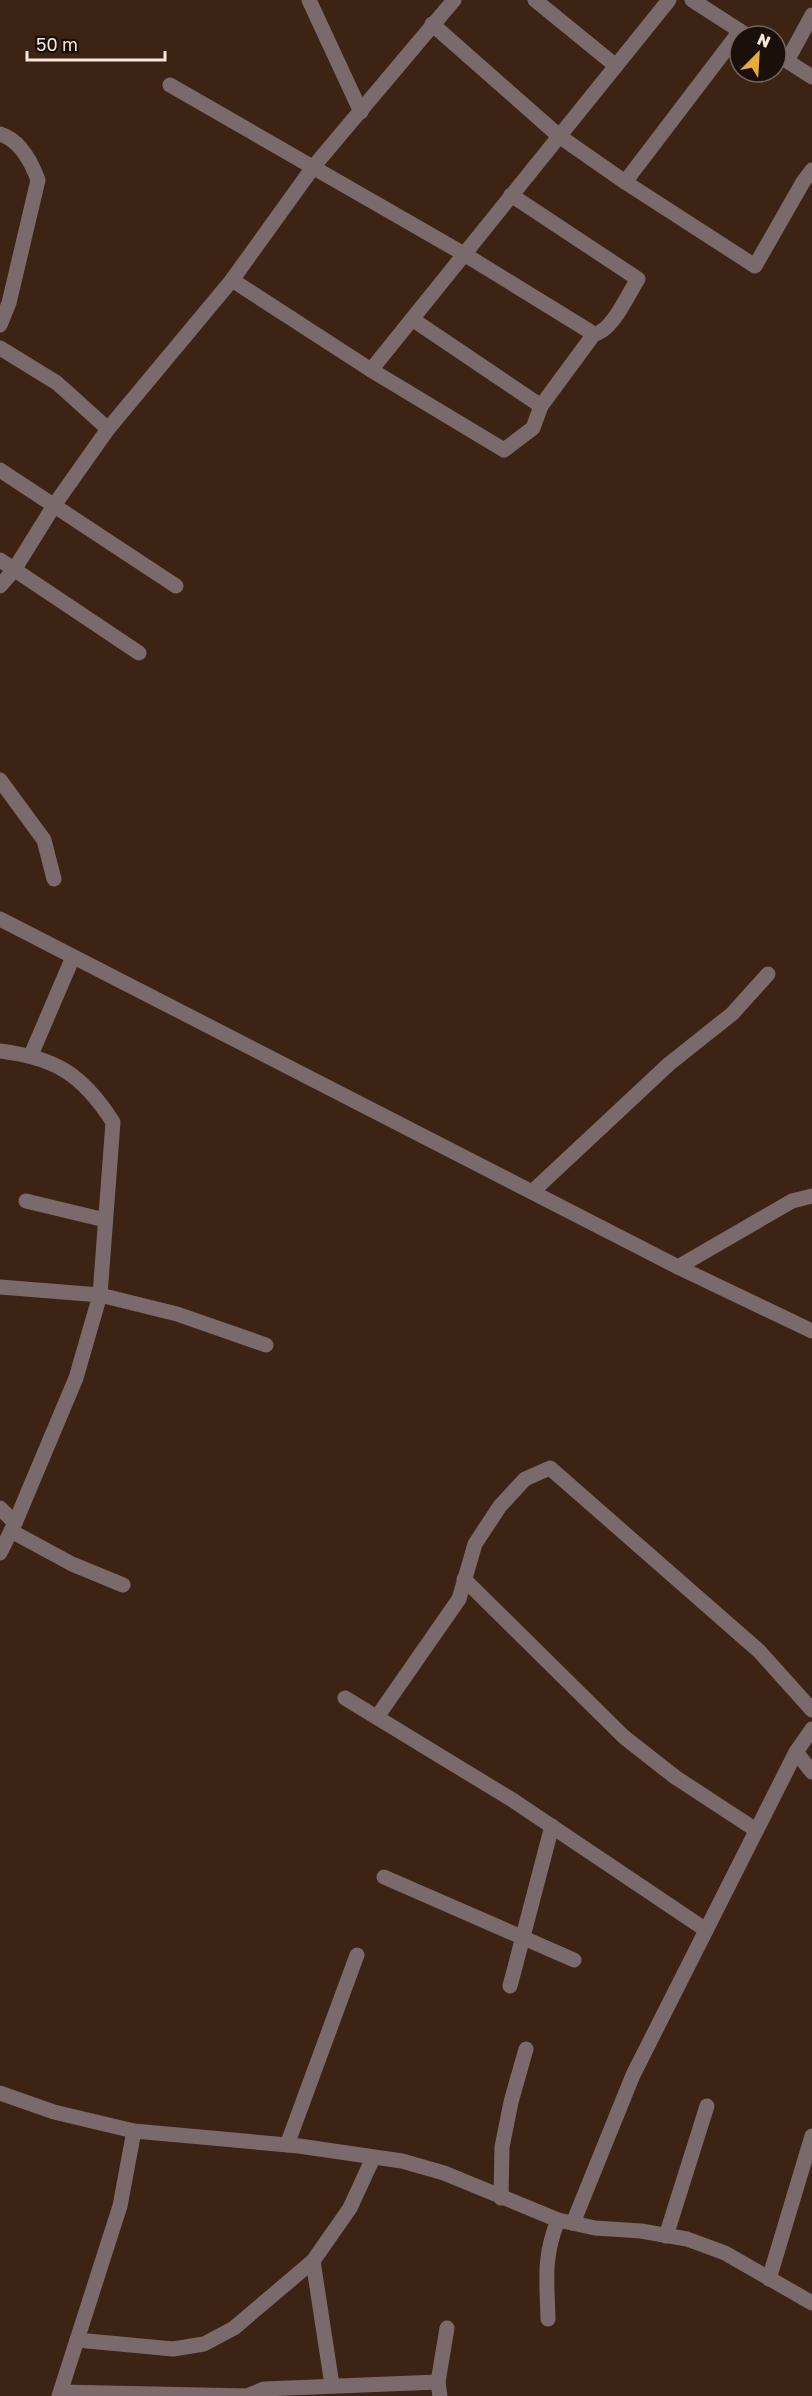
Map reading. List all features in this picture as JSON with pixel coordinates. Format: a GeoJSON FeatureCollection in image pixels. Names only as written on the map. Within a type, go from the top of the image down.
{"type":"FeatureCollection","features":[{"type":"Feature","properties":{"kind":"street"},"geometry":{"type":"LineString","coordinates":[[309,0],[361,112]]}},
{"type":"Feature","properties":{"kind":"street"},"geometry":{"type":"LineString","coordinates":[[0,586],[14,570],[55,504],[108,429],[232,280],[314,166],[454,0]]}},
{"type":"Feature","properties":{"kind":"street"},"geometry":{"type":"LineString","coordinates":[[535,0],[616,66]]}},
{"type":"Feature","properties":{"kind":"street"},"geometry":{"type":"LineString","coordinates":[[371,370],[669,0]]}},
{"type":"Feature","properties":{"kind":"street"},"geometry":{"type":"LineString","coordinates":[[692,0],[729,24]]}},
{"type":"Feature","properties":{"kind":"street"},"geometry":{"type":"LineString","coordinates":[[788,48],[812,15]]}},
{"type":"Feature","properties":{"kind":"street"},"geometry":{"type":"LineString","coordinates":[[432,24],[559,136],[625,182],[755,266],[812,170]]}},
{"type":"Feature","properties":{"kind":"street"},"geometry":{"type":"LineString","coordinates":[[625,182],[728,54]]}},
{"type":"Feature","properties":{"kind":"street"},"geometry":{"type":"LineString","coordinates":[[788,62],[812,77]]}},
{"type":"Feature","properties":{"kind":"street"},"geometry":{"type":"LineString","coordinates":[[170,86],[314,166],[594,334],[602,333],[609,326],[638,279],[511,195]]}},
{"type":"Feature","properties":{"kind":"street"},"geometry":{"type":"LineString","coordinates":[[0,134],[7,136],[22,149],[32,163],[38,180],[9,303],[0,326]]}},
{"type":"Feature","properties":{"kind":"street"},"geometry":{"type":"LineString","coordinates":[[232,280],[371,370],[504,450],[533,428],[541,406],[594,334]]}},
{"type":"Feature","properties":{"kind":"street"},"geometry":{"type":"LineString","coordinates":[[412,319],[541,406]]}},
{"type":"Feature","properties":{"kind":"street"},"geometry":{"type":"LineString","coordinates":[[0,348],[57,383],[108,429]]}},
{"type":"Feature","properties":{"kind":"street"},"geometry":{"type":"LineString","coordinates":[[0,470],[55,504],[176,586]]}},
{"type":"Feature","properties":{"kind":"street"},"geometry":{"type":"LineString","coordinates":[[0,560],[140,653]]}},
{"type":"Feature","properties":{"kind":"street"},"geometry":{"type":"LineString","coordinates":[[0,780],[44,840],[54,879]]}},
{"type":"Feature","properties":{"kind":"street"},"geometry":{"type":"LineString","coordinates":[[0,919],[678,1267],[812,1330]]}},
{"type":"Feature","properties":{"kind":"street"},"geometry":{"type":"LineString","coordinates":[[31,1055],[73,957]]}},
{"type":"Feature","properties":{"kind":"street"},"geometry":{"type":"LineString","coordinates":[[532,1192],[669,1064],[732,1014],[768,974]]}},
{"type":"Feature","properties":{"kind":"street"},"geometry":{"type":"LineString","coordinates":[[0,1051],[31,1055],[67,1070],[98,1098],[113,1122],[100,1295],[76,1378],[0,1553]]}},
{"type":"Feature","properties":{"kind":"street"},"geometry":{"type":"LineString","coordinates":[[678,1267],[792,1201],[812,1196]]}},
{"type":"Feature","properties":{"kind":"street"},"geometry":{"type":"LineString","coordinates":[[26,1201],[105,1220]]}},
{"type":"Feature","properties":{"kind":"street"},"geometry":{"type":"LineString","coordinates":[[0,1287],[100,1295],[177,1314],[266,1345]]}},
{"type":"Feature","properties":{"kind":"street"},"geometry":{"type":"LineString","coordinates":[[377,1717],[459,1599],[475,1544],[500,1506],[525,1479],[550,1468],[759,1651],[812,1710]]}},
{"type":"Feature","properties":{"kind":"street"},"geometry":{"type":"LineString","coordinates":[[0,1508],[13,1527],[72,1564],[123,1585]]}},
{"type":"Feature","properties":{"kind":"street"},"geometry":{"type":"LineString","coordinates":[[464,1579],[624,1737],[675,1777],[756,1830]]}},
{"type":"Feature","properties":{"kind":"street"},"geometry":{"type":"LineString","coordinates":[[345,1698],[552,1826],[706,1930]]}},
{"type":"Feature","properties":{"kind":"street"},"geometry":{"type":"LineString","coordinates":[[548,2319],[546,2259],[551,2239],[566,2222],[633,2075],[796,1752],[812,1729]]}},
{"type":"Feature","properties":{"kind":"street"},"geometry":{"type":"LineString","coordinates":[[796,1752],[812,1772]]}},
{"type":"Feature","properties":{"kind":"street"},"geometry":{"type":"LineString","coordinates":[[510,1986],[552,1826]]}},
{"type":"Feature","properties":{"kind":"street"},"geometry":{"type":"LineString","coordinates":[[384,1877],[574,1960]]}},
{"type":"Feature","properties":{"kind":"street"},"geometry":{"type":"LineString","coordinates":[[287,2145],[357,1955]]}},
{"type":"Feature","properties":{"kind":"street"},"geometry":{"type":"LineString","coordinates":[[501,2198],[502,2148],[511,2103],[526,2049]]}},
{"type":"Feature","properties":{"kind":"street"},"geometry":{"type":"LineString","coordinates":[[0,2093],[54,2112],[134,2131],[287,2145],[402,2161],[444,2173],[501,2198],[566,2222],[595,2228],[687,2239],[724,2253],[812,2303]]}},
{"type":"Feature","properties":{"kind":"street"},"geometry":{"type":"LineString","coordinates":[[666,2235],[707,2106]]}},
{"type":"Feature","properties":{"kind":"street"},"geometry":{"type":"LineString","coordinates":[[134,2131],[120,2206],[60,2394],[247,2396],[264,2389],[332,2385],[439,2389],[447,2328]]}},
{"type":"Feature","properties":{"kind":"street"},"geometry":{"type":"LineString","coordinates":[[769,2279],[812,2136]]}},
{"type":"Feature","properties":{"kind":"street"},"geometry":{"type":"LineString","coordinates":[[77,2340],[173,2349],[204,2344],[234,2328],[313,2261],[350,2208],[373,2158]]}},
{"type":"Feature","properties":{"kind":"street"},"geometry":{"type":"LineString","coordinates":[[313,2261],[332,2385]]}}]}
